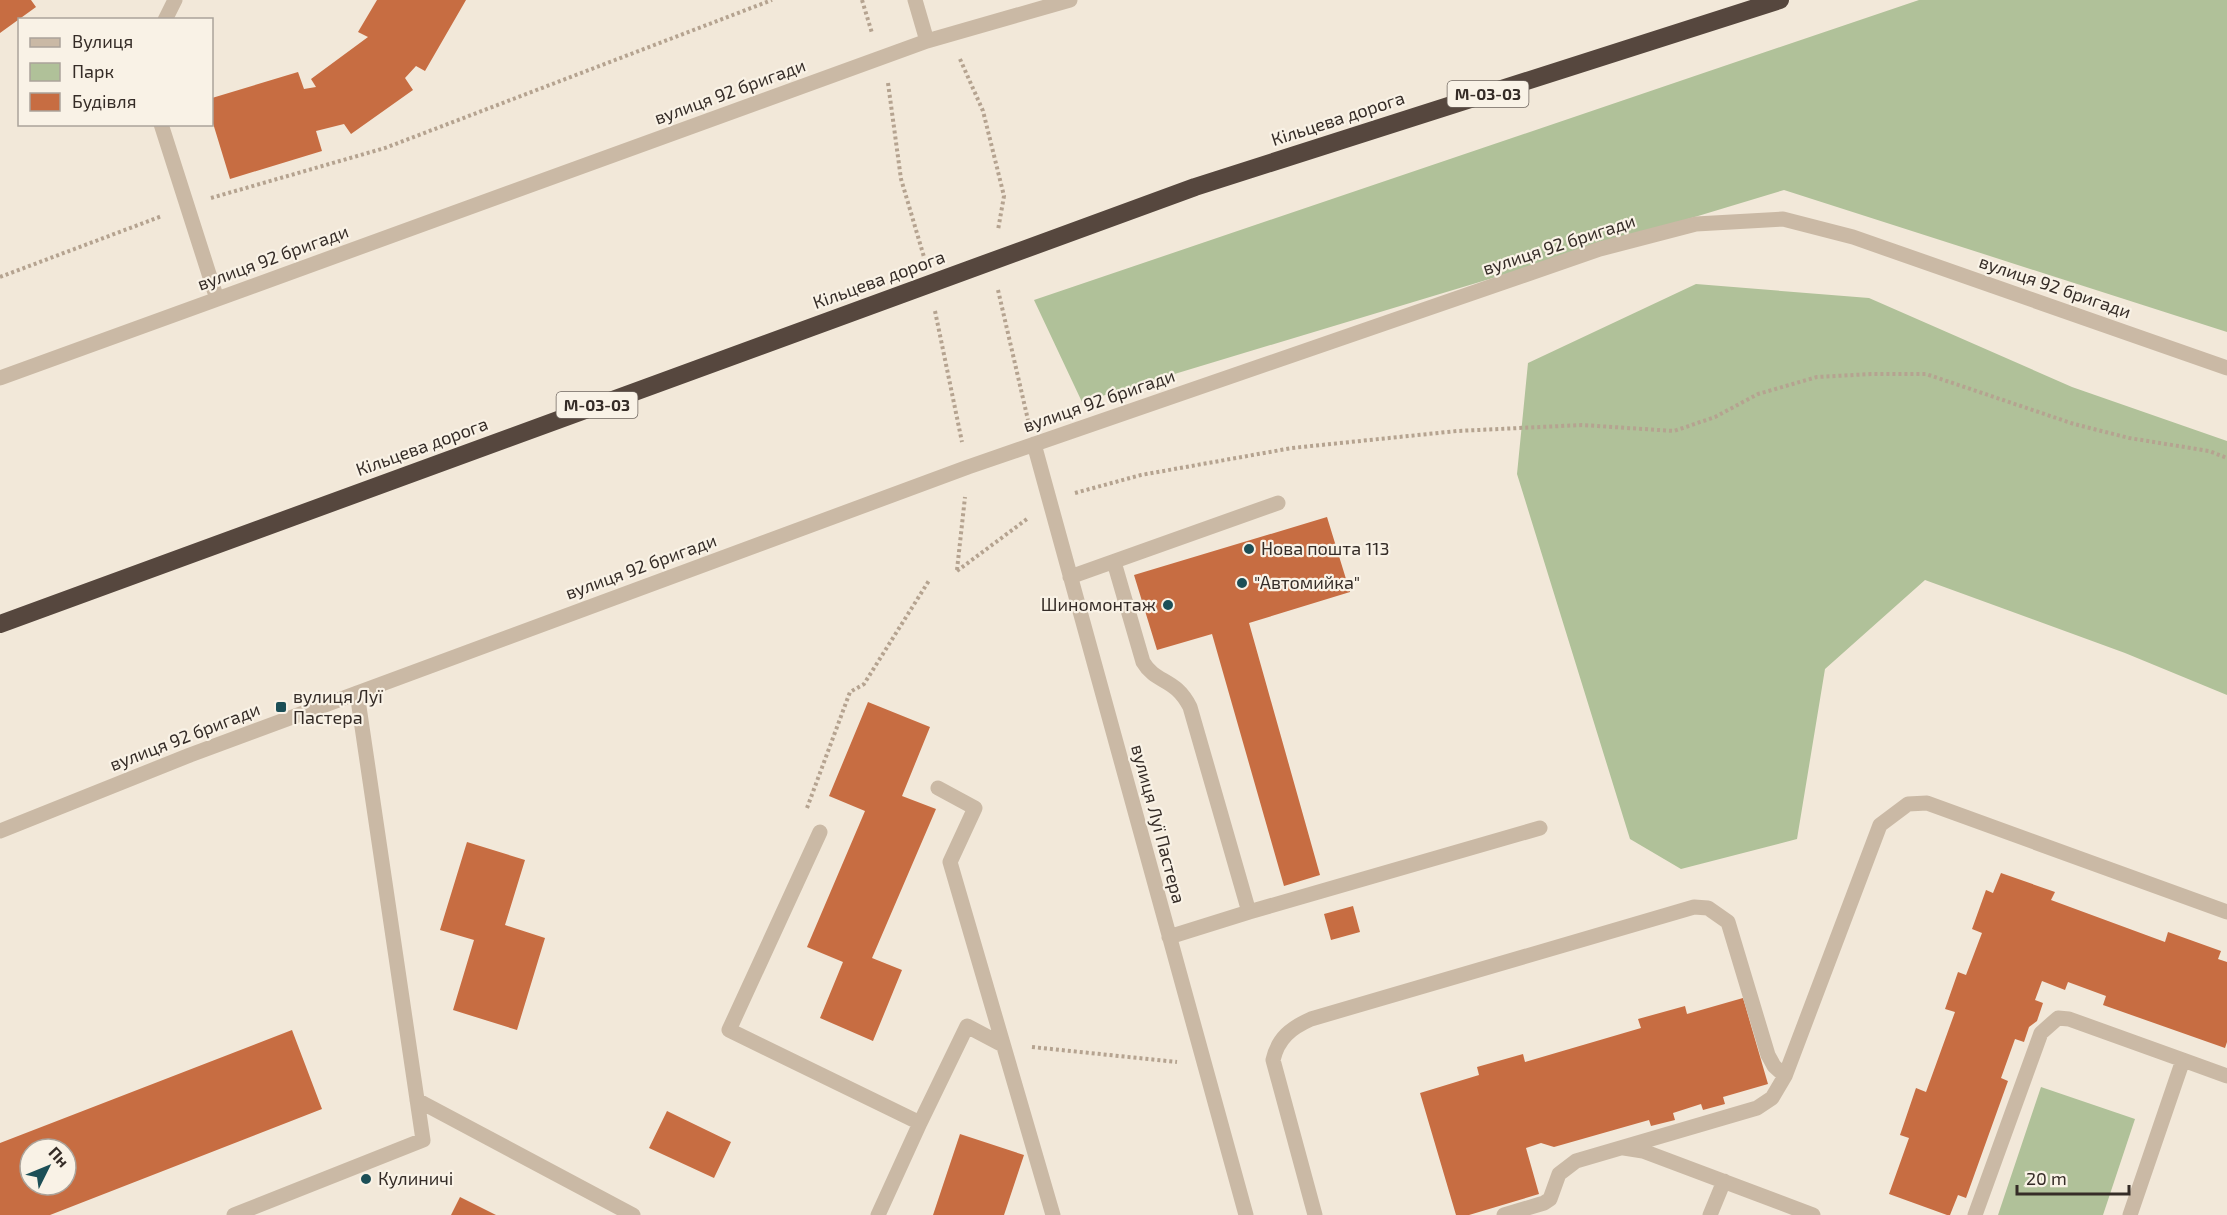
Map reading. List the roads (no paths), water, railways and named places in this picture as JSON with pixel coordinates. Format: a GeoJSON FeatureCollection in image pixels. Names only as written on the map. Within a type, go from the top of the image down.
{"type":"FeatureCollection","features":[{"type":"Feature","properties":{"kind":"highway","name":"Кільцева дорога"},"geometry":{"type":"LineString","coordinates":[[0,624],[1196,187],[1780,0]]}},
{"type":"Feature","properties":{"kind":"street"},"geometry":{"type":"LineString","coordinates":[[166,18],[176,0]]}},
{"type":"Feature","properties":{"kind":"street"},"geometry":{"type":"LineString","coordinates":[[915,0],[927,41]]}},
{"type":"Feature","properties":{"kind":"street","name":"вулиця 92 бригади"},"geometry":{"type":"LineString","coordinates":[[0,378],[927,41],[1070,0]]}},
{"type":"Feature","properties":{"kind":"street"},"geometry":{"type":"LineString","coordinates":[[162,126],[217,299]]}},
{"type":"Feature","properties":{"kind":"street","name":"вулиця 92 бригади"},"geometry":{"type":"LineString","coordinates":[[0,831],[190,755],[968,467],[1600,249],[1696,224],[1783,219],[1853,237],[2227,369]]}},
{"type":"Feature","properties":{"kind":"street","name":"вулиця Луї Пастера"},"geometry":{"type":"LineString","coordinates":[[1034,444],[1246,1215]]}},
{"type":"Feature","properties":{"kind":"street"},"geometry":{"type":"LineString","coordinates":[[1071,577],[1278,502]]}},
{"type":"Feature","properties":{"kind":"street"},"geometry":{"type":"LineString","coordinates":[[1114,562],[1143,662],[1148,670],[1176,686],[1190,707],[1249,912]]}},
{"type":"Feature","properties":{"kind":"street"},"geometry":{"type":"LineString","coordinates":[[234,1215],[423,1140],[357,693]]}},
{"type":"Feature","properties":{"kind":"street"},"geometry":{"type":"LineString","coordinates":[[938,788],[975,808],[950,862],[1053,1215]]}},
{"type":"Feature","properties":{"kind":"street"},"geometry":{"type":"LineString","coordinates":[[1504,1215],[1544,1203],[1550,1199],[1559,1174],[1576,1161],[1757,1108],[1772,1098],[1785,1076],[1880,825],[1908,804],[1927,803],[2227,912]]}},
{"type":"Feature","properties":{"kind":"street"},"geometry":{"type":"LineString","coordinates":[[1169,937],[1540,828]]}},
{"type":"Feature","properties":{"kind":"street"},"geometry":{"type":"LineString","coordinates":[[820,832],[729,1029],[920,1123]]}},
{"type":"Feature","properties":{"kind":"street"},"geometry":{"type":"LineString","coordinates":[[1316,1215],[1273,1060],[1276,1048],[1285,1034],[1311,1019],[1694,907],[1708,908],[1728,922],[1768,1054],[1774,1066],[1785,1076]]}},
{"type":"Feature","properties":{"kind":"street"},"geometry":{"type":"LineString","coordinates":[[1975,1215],[2041,1033],[2058,1018],[2069,1018],[2227,1076]]}},
{"type":"Feature","properties":{"kind":"street"},"geometry":{"type":"LineString","coordinates":[[878,1215],[967,1026],[1003,1045]]}},
{"type":"Feature","properties":{"kind":"street"},"geometry":{"type":"LineString","coordinates":[[2130,1215],[2183,1060]]}},
{"type":"Feature","properties":{"kind":"street"},"geometry":{"type":"LineString","coordinates":[[417,1100],[633,1215]]}},
{"type":"Feature","properties":{"kind":"street"},"geometry":{"type":"LineString","coordinates":[[1621,1148],[1643,1151],[1813,1215]]}},
{"type":"Feature","properties":{"kind":"street"},"geometry":{"type":"LineString","coordinates":[[1710,1215],[1724,1181]]}},
{"type":"Feature","properties":{"kind":"place","name":"Нова пошта 113"},"geometry":{"type":"Point","coordinates":[1249,549]}},
{"type":"Feature","properties":{"kind":"place","name":"\"Автомийка\""},"geometry":{"type":"Point","coordinates":[1242,583]}},
{"type":"Feature","properties":{"kind":"place","name":"Шиномонтаж"},"geometry":{"type":"Point","coordinates":[1168,605]}},
{"type":"Feature","properties":{"kind":"place","name":"вулиця Луї Пастера"},"geometry":{"type":"Point","coordinates":[281,707]}},
{"type":"Feature","properties":{"kind":"place","name":"Кулиничі"},"geometry":{"type":"Point","coordinates":[366,1179]}}]}
